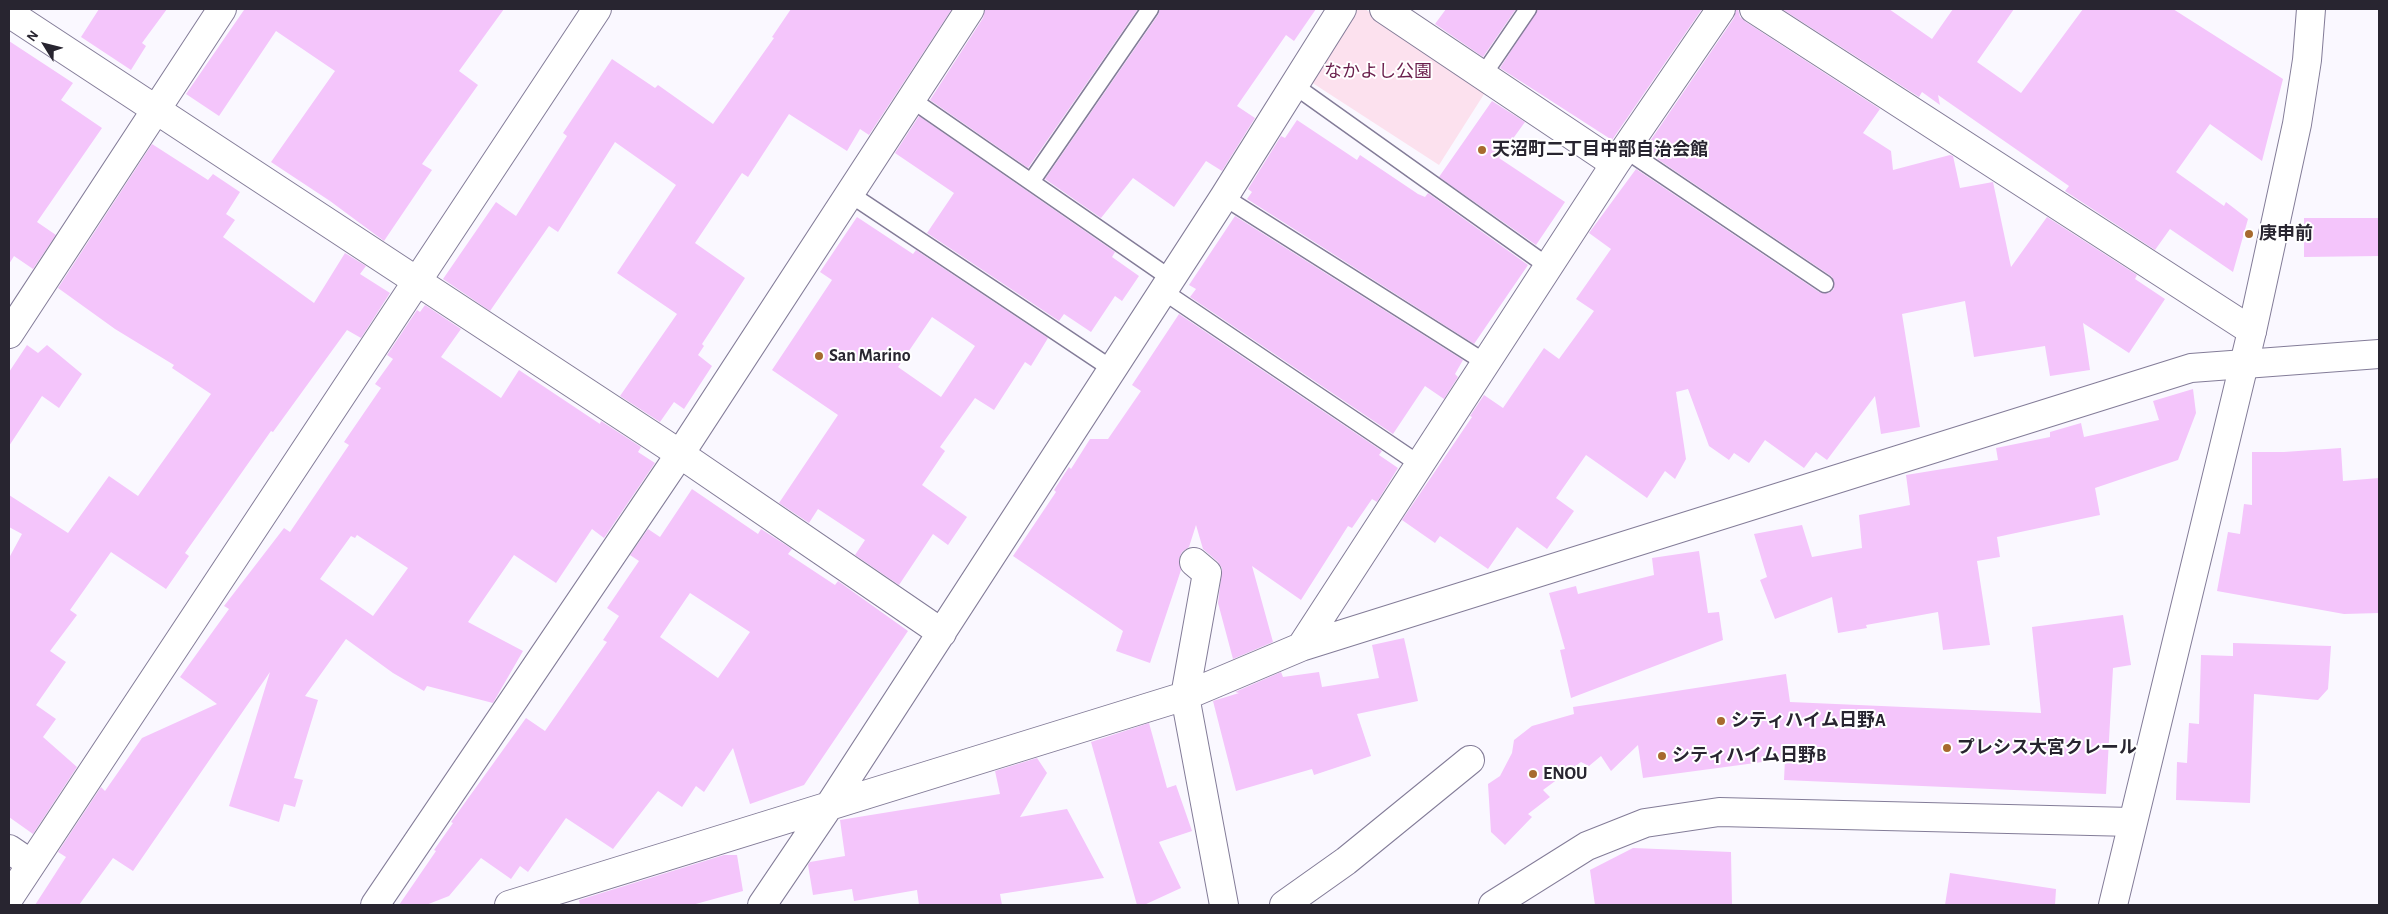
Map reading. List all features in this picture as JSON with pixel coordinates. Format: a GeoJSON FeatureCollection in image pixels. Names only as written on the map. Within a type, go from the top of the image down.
{"type":"FeatureCollection","features":[{"type":"Feature","properties":{"kind":"street"},"geometry":{"type":"LineString","coordinates":[[9,334],[222,9]]}},
{"type":"Feature","properties":{"kind":"street"},"geometry":{"type":"LineString","coordinates":[[9,898],[20,857],[418,280],[597,9]]}},
{"type":"Feature","properties":{"kind":"street"},"geometry":{"type":"LineString","coordinates":[[374,905],[680,454],[970,9]]}},
{"type":"Feature","properties":{"kind":"street"},"geometry":{"type":"LineString","coordinates":[[762,905],[942,633],[1224,197],[1342,9]]}},
{"type":"Feature","properties":{"kind":"street"},"geometry":{"type":"LineString","coordinates":[[1384,9],[1483,76],[1620,157]]}},
{"type":"Feature","properties":{"kind":"street"},"geometry":{"type":"LineString","coordinates":[[1301,647],[1620,157],[1721,9]]}},
{"type":"Feature","properties":{"kind":"street"},"geometry":{"type":"LineString","coordinates":[[1754,9],[2252,331]]}},
{"type":"Feature","properties":{"kind":"street"},"geometry":{"type":"LineString","coordinates":[[2113,905],[2252,331],[2297,124],[2307,60],[2311,9]]}},
{"type":"Feature","properties":{"kind":"street"},"geometry":{"type":"LineString","coordinates":[[9,13],[418,280],[680,454],[942,633]]}},
{"type":"Feature","properties":{"kind":"street"},"geometry":{"type":"LineString","coordinates":[[509,905],[1185,696],[1301,647],[2191,368],[2379,354]]}},
{"type":"Feature","properties":{"kind":"street"},"geometry":{"type":"LineString","coordinates":[[1194,562],[1207,573],[1185,696],[1224,905]]}},
{"type":"Feature","properties":{"kind":"street"},"geometry":{"type":"LineString","coordinates":[[1284,905],[1346,861],[1470,760]]}},
{"type":"Feature","properties":{"kind":"street"},"geometry":{"type":"LineString","coordinates":[[1493,905],[1587,846],[1645,823],[1719,812],[2132,822]]}},
{"type":"Feature","properties":{"kind":"lane"},"geometry":{"type":"LineString","coordinates":[[1032,182],[1150,9]]}},
{"type":"Feature","properties":{"kind":"lane"},"geometry":{"type":"LineString","coordinates":[[1483,76],[1528,9]]}},
{"type":"Feature","properties":{"kind":"lane"},"geometry":{"type":"LineString","coordinates":[[1295,86],[1549,267]]}},
{"type":"Feature","properties":{"kind":"lane"},"geometry":{"type":"LineString","coordinates":[[912,99],[1032,182],[1166,285],[1419,464]]}},
{"type":"Feature","properties":{"kind":"lane"},"geometry":{"type":"LineString","coordinates":[[1620,157],[1825,284]]}},
{"type":"Feature","properties":{"kind":"lane"},"geometry":{"type":"LineString","coordinates":[[850,194],[1112,369]]}},
{"type":"Feature","properties":{"kind":"lane"},"geometry":{"type":"LineString","coordinates":[[1224,197],[1486,363]]}},
{"type":"Feature","properties":{"kind":"green space","name":"なかよし公園"},"geometry":{"type":"Polygon","coordinates":[[[1358,9],[1365,9],[1486,91],[1439,165],[1311,82],[1358,9]]]}},
{"type":"Feature","properties":{"kind":"building"},"geometry":{"type":"Polygon","coordinates":[[[99,9],[167,9],[142,43],[146,46],[131,70],[81,37],[99,9]]]}},
{"type":"Feature","properties":{"kind":"building"},"geometry":{"type":"Polygon","coordinates":[[[242,9],[504,9],[459,71],[478,85],[422,164],[432,170],[384,241],[330,201],[271,162],[335,71],[276,31],[219,116],[186,94],[244,10],[242,9]]]}},
{"type":"Feature","properties":{"kind":"building"},"geometry":{"type":"Polygon","coordinates":[[[791,9],[952,9],[869,135],[860,129],[847,151],[789,114],[748,177],[742,173],[695,243],[745,278],[702,344],[704,346],[698,355],[712,366],[684,409],[674,402],[660,422],[620,396],[677,314],[617,273],[676,185],[615,142],[558,232],[549,226],[490,311],[443,279],[496,202],[516,216],[567,136],[563,133],[612,59],[655,88],[658,85],[713,124],[774,38],[772,37],[791,9]]]}},
{"type":"Feature","properties":{"kind":"building"},"geometry":{"type":"Polygon","coordinates":[[[985,9],[1138,9],[1028,168],[930,100],[983,18],[985,9]]]}},
{"type":"Feature","properties":{"kind":"building"},"geometry":{"type":"Polygon","coordinates":[[[1160,9],[1316,9],[1294,41],[1286,35],[1237,106],[1255,118],[1222,171],[1206,161],[1174,207],[1133,178],[1101,218],[1045,179],[1158,15],[1160,9]]]}},
{"type":"Feature","properties":{"kind":"building"},"geometry":{"type":"Polygon","coordinates":[[[1446,9],[1516,9],[1483,57],[1435,24],[1446,9]]]}},
{"type":"Feature","properties":{"kind":"building"},"geometry":{"type":"Polygon","coordinates":[[[1538,9],[1702,9],[1612,140],[1500,68],[1538,9]]]}},
{"type":"Feature","properties":{"kind":"building"},"geometry":{"type":"Polygon","coordinates":[[[1736,9],[1738,9],[1740,17],[1746,22],[1880,109],[1863,133],[1891,151],[1893,170],[1950,155],[1953,156],[1960,188],[1993,182],[2011,267],[2047,217],[2137,275],[2135,279],[2165,299],[2129,353],[2083,323],[2090,370],[2050,376],[2045,346],[1974,357],[1965,301],[1902,314],[1920,427],[1881,434],[1875,396],[1827,460],[1816,452],[1804,468],[1765,440],[1749,463],[1734,453],[1729,460],[1709,446],[1688,389],[1676,392],[1686,459],[1675,479],[1665,471],[1647,498],[1586,455],[1556,498],[1574,511],[1547,549],[1517,527],[1488,569],[1440,536],[1435,543],[1402,520],[1472,417],[1470,416],[1484,395],[1503,408],[1544,348],[1559,359],[1594,311],[1576,299],[1611,249],[1589,233],[1636,169],[1819,292],[1829,293],[1834,289],[1834,280],[1831,276],[1644,150],[1734,18],[1736,9]]]}},
{"type":"Feature","properties":{"kind":"building"},"geometry":{"type":"Polygon","coordinates":[[[1782,9],[1889,9],[1932,39],[1953,9],[2014,9],[1977,62],[2021,93],[2083,9],[2173,9],[2283,79],[2262,161],[2210,124],[2176,172],[2224,206],[2226,202],[2248,219],[2233,272],[2170,229],[2155,250],[2065,191],[2069,186],[1938,95],[1940,105],[1922,92],[1919,97],[1782,9]]]}},
{"type":"Feature","properties":{"kind":"building"},"geometry":{"type":"Polygon","coordinates":[[[9,41],[73,83],[61,100],[102,128],[37,222],[56,235],[33,269],[14,256],[9,264],[9,41]]]}},
{"type":"Feature","properties":{"kind":"building"},"geometry":{"type":"Polygon","coordinates":[[[1492,101],[1525,122],[1499,158],[1565,202],[1536,245],[1439,177],[1492,101]]]}},
{"type":"Feature","properties":{"kind":"building"},"geometry":{"type":"Polygon","coordinates":[[[919,116],[1115,252],[1112,257],[1139,276],[1122,301],[1115,296],[1091,332],[1064,314],[1059,321],[927,233],[954,193],[895,153],[919,116]]]}},
{"type":"Feature","properties":{"kind":"building"},"geometry":{"type":"Polygon","coordinates":[[[1297,120],[1357,160],[1360,155],[1418,194],[1425,197],[1428,193],[1528,265],[1474,344],[1247,199],[1252,192],[1248,189],[1281,136],[1285,138],[1297,120]]]}},
{"type":"Feature","properties":{"kind":"building"},"geometry":{"type":"Polygon","coordinates":[[[152,144],[208,180],[213,174],[240,192],[226,214],[235,220],[223,237],[314,303],[345,253],[366,266],[360,274],[390,293],[361,338],[347,330],[273,432],[271,431],[185,553],[189,556],[166,589],[111,552],[70,610],[77,615],[50,651],[66,662],[36,705],[56,719],[43,737],[77,767],[33,834],[9,817],[9,558],[22,534],[9,527],[9,495],[68,533],[109,476],[138,496],[211,394],[172,368],[174,365],[115,329],[58,288],[152,144]]]}},
{"type":"Feature","properties":{"kind":"building"},"geometry":{"type":"Polygon","coordinates":[[[1235,216],[1463,360],[1455,374],[1458,377],[1444,399],[1425,386],[1393,434],[1190,297],[1196,289],[1189,285],[1235,216]]]}},
{"type":"Feature","properties":{"kind":"building"},"geometry":{"type":"Polygon","coordinates":[[[857,217],[913,254],[916,250],[1048,338],[1031,366],[1025,362],[994,410],[975,398],[940,447],[945,451],[922,485],[967,517],[948,545],[933,534],[899,585],[855,555],[865,540],[818,509],[809,523],[779,503],[838,415],[772,370],[832,280],[820,272],[857,217]],[[932,317],[898,367],[941,397],[975,346],[932,317]]]}},
{"type":"Feature","properties":{"kind":"building"},"geometry":{"type":"Polygon","coordinates":[[[2304,218],[2379,218],[2379,256],[2304,257],[2304,218]]]}},
{"type":"Feature","properties":{"kind":"building"},"geometry":{"type":"Polygon","coordinates":[[[425,305],[461,329],[441,357],[501,398],[519,370],[600,424],[601,421],[641,447],[638,452],[655,463],[604,538],[592,529],[556,583],[514,555],[468,622],[523,651],[493,703],[427,686],[424,691],[393,673],[346,639],[305,696],[318,700],[294,778],[303,780],[295,807],[284,804],[279,822],[229,806],[270,672],[133,871],[113,858],[79,905],[35,905],[66,857],[58,852],[101,787],[105,791],[142,738],[217,704],[180,677],[229,609],[224,606],[284,528],[290,532],[349,445],[344,442],[381,388],[375,384],[393,359],[387,355],[417,310],[420,312],[425,305]],[[357,535],[355,538],[351,536],[320,579],[373,616],[408,568],[357,535]]]}},
{"type":"Feature","properties":{"kind":"building"},"geometry":{"type":"Polygon","coordinates":[[[1179,314],[1382,451],[1379,455],[1398,468],[1377,502],[1372,499],[1352,528],[1348,526],[1301,600],[1252,566],[1273,642],[1233,659],[1218,603],[1222,568],[1203,549],[1196,525],[1189,547],[1182,552],[1179,559],[1181,570],[1150,663],[1116,651],[1123,631],[1013,556],[1056,492],[1054,490],[1069,467],[1071,469],[1090,439],[1108,439],[1141,391],[1132,385],[1179,314]]]}},
{"type":"Feature","properties":{"kind":"building"},"geometry":{"type":"Polygon","coordinates":[[[27,345],[38,353],[47,345],[82,374],[59,408],[42,396],[9,446],[9,372],[27,345]]]}},
{"type":"Feature","properties":{"kind":"building"},"geometry":{"type":"Polygon","coordinates":[[[2193,389],[2196,413],[2178,460],[2095,488],[2100,515],[1997,537],[2000,557],[1977,561],[1990,645],[1943,650],[1938,612],[1866,625],[1867,628],[1838,633],[1832,597],[1775,619],[1760,580],[1767,577],[1754,534],[1802,525],[1812,557],[1862,548],[1859,515],[1910,505],[1906,475],[1998,460],[1996,448],[2050,437],[2050,432],[2081,423],[2084,437],[2159,420],[2153,401],[2193,389]]]}},
{"type":"Feature","properties":{"kind":"building"},"geometry":{"type":"Polygon","coordinates":[[[2341,448],[2343,481],[2379,478],[2379,613],[2344,614],[2217,591],[2228,532],[2240,534],[2244,504],[2252,505],[2252,452],[2341,448]]]}},
{"type":"Feature","properties":{"kind":"building"},"geometry":{"type":"Polygon","coordinates":[[[692,489],[758,534],[761,529],[792,549],[788,554],[835,585],[838,581],[908,631],[804,785],[750,804],[733,748],[704,792],[696,786],[682,807],[658,791],[613,849],[566,818],[528,872],[520,866],[511,879],[481,858],[449,896],[426,905],[399,905],[436,851],[434,850],[453,823],[451,822],[526,718],[545,731],[607,642],[603,640],[619,616],[607,608],[639,561],[630,555],[648,529],[660,537],[692,489]],[[690,593],[660,637],[718,678],[750,632],[690,593]]]}},
{"type":"Feature","properties":{"kind":"building"},"geometry":{"type":"Polygon","coordinates":[[[1699,551],[1708,613],[1719,612],[1723,640],[1571,698],[1560,650],[1565,649],[1549,593],[1576,586],[1578,594],[1654,575],[1652,558],[1699,551]]]}},
{"type":"Feature","properties":{"kind":"building"},"geometry":{"type":"Polygon","coordinates":[[[2123,615],[2131,665],[2113,668],[2106,794],[1784,780],[1785,759],[1643,778],[1638,745],[1611,771],[1601,756],[1589,766],[1581,762],[1543,790],[1550,797],[1528,814],[1532,817],[1505,845],[1491,832],[1488,784],[1500,776],[1512,753],[1514,740],[1532,726],[1574,714],[1573,707],[1786,674],[1790,702],[2041,713],[2032,627],[2123,615]]]}},
{"type":"Feature","properties":{"kind":"building"},"geometry":{"type":"Polygon","coordinates":[[[1404,638],[1418,701],[1357,714],[1371,756],[1314,775],[1312,769],[1236,791],[1213,701],[1239,693],[1235,692],[1281,672],[1283,677],[1319,672],[1322,687],[1379,678],[1372,645],[1404,638]]]}},
{"type":"Feature","properties":{"kind":"building"},"geometry":{"type":"Polygon","coordinates":[[[2233,643],[2331,646],[2328,689],[2318,700],[2254,694],[2250,803],[2176,800],[2177,762],[2187,763],[2189,723],[2199,724],[2201,655],[2233,656],[2233,643]]]}},
{"type":"Feature","properties":{"kind":"building"},"geometry":{"type":"Polygon","coordinates":[[[1149,723],[1167,788],[1176,785],[1192,831],[1159,842],[1181,888],[1144,905],[1137,905],[1091,742],[1149,723]]]}},
{"type":"Feature","properties":{"kind":"building"},"geometry":{"type":"Polygon","coordinates":[[[1037,758],[1047,773],[1020,817],[1067,809],[1104,878],[1000,894],[1002,905],[919,905],[917,890],[854,901],[852,889],[813,895],[808,865],[810,862],[845,856],[840,820],[1000,794],[995,771],[1037,758]]]}},
{"type":"Feature","properties":{"kind":"building"},"geometry":{"type":"Polygon","coordinates":[[[1633,848],[1731,852],[1732,905],[1595,905],[1590,870],[1633,848]]]}},
{"type":"Feature","properties":{"kind":"building"},"geometry":{"type":"Polygon","coordinates":[[[724,855],[737,855],[743,891],[692,905],[580,905],[579,900],[724,855]]]}},
{"type":"Feature","properties":{"kind":"building"},"geometry":{"type":"Polygon","coordinates":[[[1950,873],[2056,889],[2055,905],[1945,905],[1950,873]]]}},
{"type":"Feature","properties":{"kind":"place","name":"天沼町二丁目中部自治会館"},"geometry":{"type":"Point","coordinates":[1482,150]}},
{"type":"Feature","properties":{"kind":"place","name":"庚申前"},"geometry":{"type":"Point","coordinates":[2249,234]}},
{"type":"Feature","properties":{"kind":"place","name":"San Marino"},"geometry":{"type":"Point","coordinates":[819,356]}},
{"type":"Feature","properties":{"kind":"place","name":"シティハイム日野A"},"geometry":{"type":"Point","coordinates":[1721,721]}},
{"type":"Feature","properties":{"kind":"place","name":"プレシス大宮クレール"},"geometry":{"type":"Point","coordinates":[1947,748]}},
{"type":"Feature","properties":{"kind":"place","name":"シティハイム日野B"},"geometry":{"type":"Point","coordinates":[1662,756]}},
{"type":"Feature","properties":{"kind":"place","name":"ENOU"},"geometry":{"type":"Point","coordinates":[1533,774]}}]}
